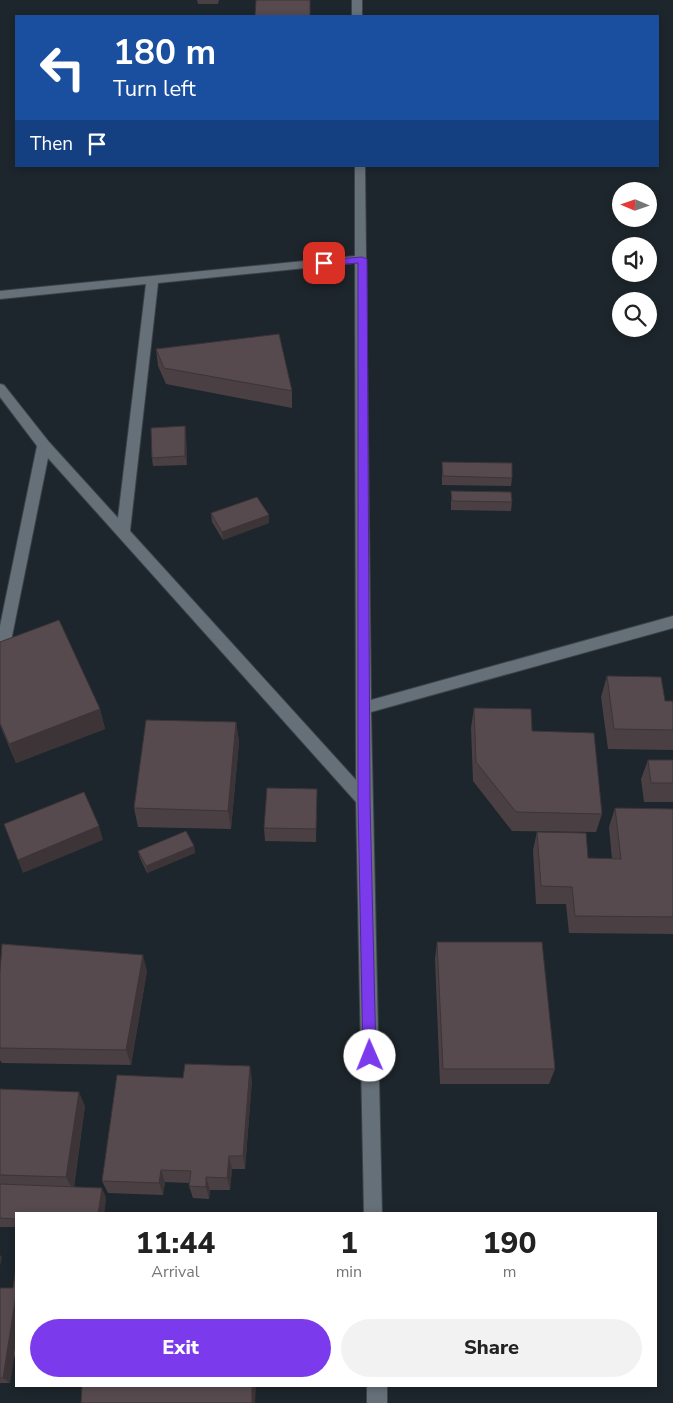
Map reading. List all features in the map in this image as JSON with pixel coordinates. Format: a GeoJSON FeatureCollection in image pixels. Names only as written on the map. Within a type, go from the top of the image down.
{"type":"FeatureCollection","features":[{"type":"Feature","properties":{"kind":"street"},"geometry":{"type":"LineString","coordinates":[[357,0],[357,15]]}},
{"type":"Feature","properties":{"kind":"street"},"geometry":{"type":"LineString","coordinates":[[360,167],[364,800],[373,1212]]}},
{"type":"Feature","properties":{"kind":"street"},"geometry":{"type":"LineString","coordinates":[[0,295],[362,259]]}},
{"type":"Feature","properties":{"kind":"street"},"geometry":{"type":"LineString","coordinates":[[123,532],[152,280]]}},
{"type":"Feature","properties":{"kind":"street"},"geometry":{"type":"LineString","coordinates":[[0,388],[44,445],[364,800]]}},
{"type":"Feature","properties":{"kind":"street"},"geometry":{"type":"LineString","coordinates":[[0,661],[44,445]]}},
{"type":"Feature","properties":{"kind":"street"},"geometry":{"type":"LineString","coordinates":[[364,708],[673,622]]}},
{"type":"Feature","properties":{"kind":"street"},"geometry":{"type":"LineString","coordinates":[[377,1387],[377,1403]]}},
{"type":"Feature","properties":{"kind":"building"},"geometry":{"type":"Polygon","coordinates":[[[256,0],[310,0],[310,15],[255,15],[256,0]]]}},
{"type":"Feature","properties":{"kind":"building"},"geometry":{"type":"Polygon","coordinates":[[[279,334],[292,391],[164,368],[156,349],[279,334]]]}},
{"type":"Feature","properties":{"kind":"building"},"geometry":{"type":"Polygon","coordinates":[[[185,426],[185,456],[152,458],[151,428],[185,426]]]}},
{"type":"Feature","properties":{"kind":"building"},"geometry":{"type":"Polygon","coordinates":[[[442,462],[512,463],[512,478],[443,476],[442,462]]]}},
{"type":"Feature","properties":{"kind":"building"},"geometry":{"type":"Polygon","coordinates":[[[451,491],[511,492],[512,502],[452,501],[451,491]]]}},
{"type":"Feature","properties":{"kind":"building"},"geometry":{"type":"Polygon","coordinates":[[[257,497],[269,515],[222,532],[211,513],[257,497]]]}},
{"type":"Feature","properties":{"kind":"building"},"geometry":{"type":"Polygon","coordinates":[[[59,620],[100,709],[9,744],[0,723],[0,642],[59,620]]]}},
{"type":"Feature","properties":{"kind":"building"},"geometry":{"type":"Polygon","coordinates":[[[607,676],[661,677],[665,701],[673,701],[673,730],[614,729],[607,676]]]}},
{"type":"Feature","properties":{"kind":"building"},"geometry":{"type":"Polygon","coordinates":[[[474,708],[531,709],[532,731],[594,733],[602,814],[516,812],[476,762],[474,708]]]}},
{"type":"Feature","properties":{"kind":"building"},"geometry":{"type":"Polygon","coordinates":[[[146,720],[236,722],[228,811],[134,808],[146,720]]]}},
{"type":"Feature","properties":{"kind":"building"},"geometry":{"type":"Polygon","coordinates":[[[648,760],[673,760],[673,783],[651,783],[648,760]]]}},
{"type":"Feature","properties":{"kind":"building"},"geometry":{"type":"Polygon","coordinates":[[[267,788],[317,789],[316,829],[264,828],[267,788]]]}},
{"type":"Feature","properties":{"kind":"building"},"geometry":{"type":"Polygon","coordinates":[[[84,792],[99,826],[18,860],[4,824],[84,792]]]}},
{"type":"Feature","properties":{"kind":"building"},"geometry":{"type":"Polygon","coordinates":[[[615,808],[673,809],[673,917],[575,916],[572,887],[541,886],[537,832],[586,833],[588,858],[621,859],[615,808]]]}},
{"type":"Feature","properties":{"kind":"building"},"geometry":{"type":"Polygon","coordinates":[[[186,831],[194,846],[146,866],[138,851],[186,831]]]}},
{"type":"Feature","properties":{"kind":"building"},"geometry":{"type":"Polygon","coordinates":[[[437,942],[542,942],[555,1069],[443,1069],[437,942]]]}},
{"type":"Feature","properties":{"kind":"building"},"geometry":{"type":"Polygon","coordinates":[[[2,944],[143,955],[126,1050],[0,1048],[2,944]]]}},
{"type":"Feature","properties":{"kind":"building"},"geometry":{"type":"Polygon","coordinates":[[[185,1064],[250,1066],[243,1156],[229,1156],[227,1178],[206,1177],[206,1187],[189,1186],[191,1171],[161,1170],[159,1183],[102,1181],[117,1075],[183,1078],[185,1064]]]}},
{"type":"Feature","properties":{"kind":"building"},"geometry":{"type":"Polygon","coordinates":[[[0,1089],[79,1092],[66,1177],[0,1175],[0,1089]]]}},
{"type":"Feature","properties":{"kind":"building"},"geometry":{"type":"Polygon","coordinates":[[[0,1184],[102,1188],[98,1212],[15,1212],[15,1219],[0,1218],[0,1184]]]}},
{"type":"Feature","properties":{"kind":"building"},"geometry":{"type":"Polygon","coordinates":[[[15,1275],[15,1301],[3,1378],[0,1378],[0,1288],[13,1288],[15,1275]]]}},
{"type":"Feature","properties":{"kind":"building"},"geometry":{"type":"Polygon","coordinates":[[[82,1387],[252,1387],[252,1403],[81,1403],[82,1387]]]}},
{"type":"Feature","properties":{"kind":"route"},"geometry":{"type":"LineString","coordinates":[[324,263],[362,259],[364,800],[370,1056]]}}]}
